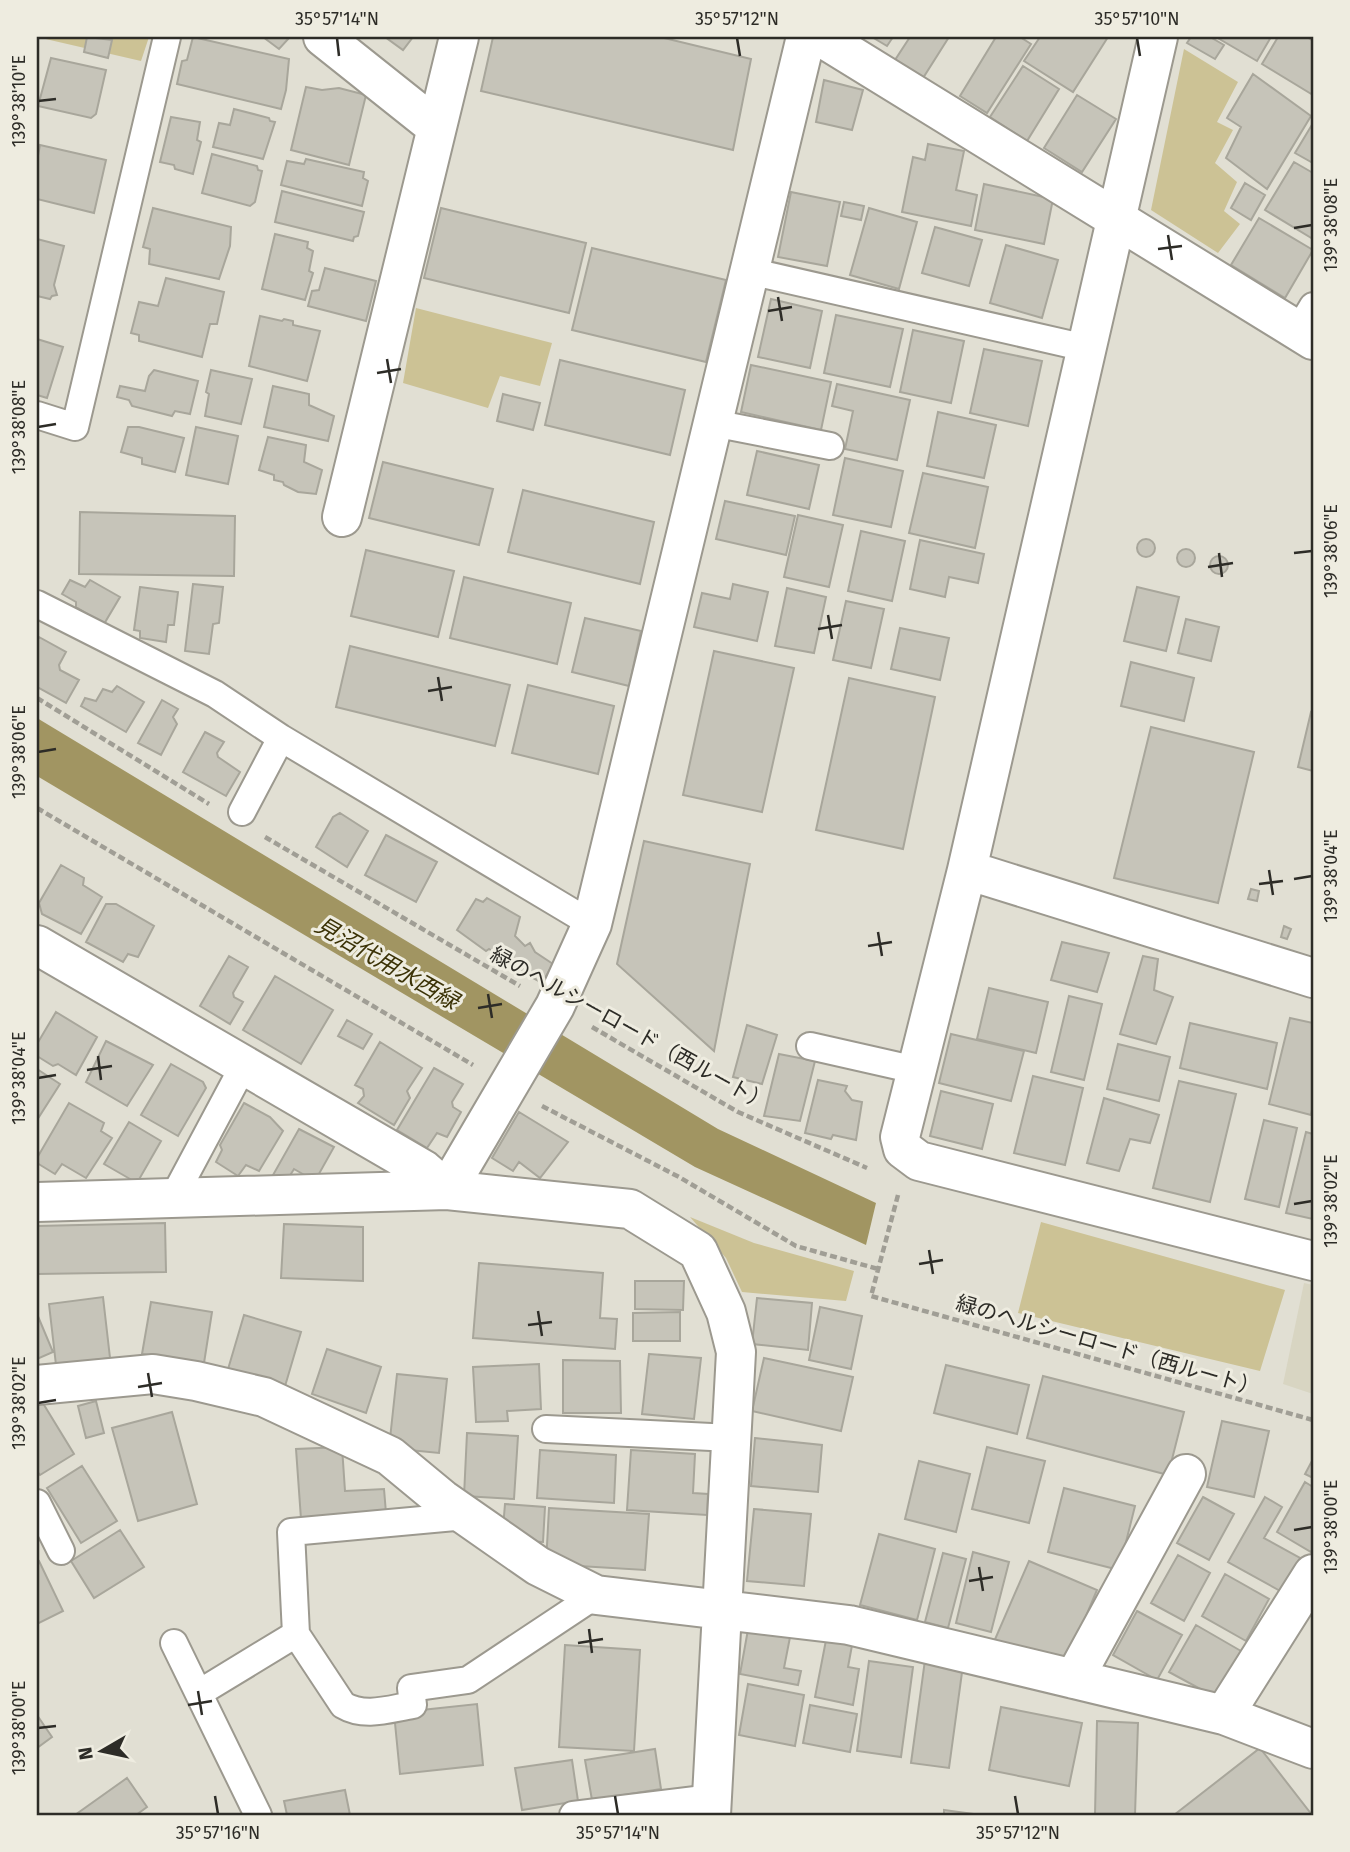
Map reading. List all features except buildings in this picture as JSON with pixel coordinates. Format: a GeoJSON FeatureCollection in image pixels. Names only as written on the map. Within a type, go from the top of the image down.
{"type":"FeatureCollection","features":[{"type":"Feature","properties":{"kind":"street"},"geometry":{"type":"LineString","coordinates":[[323,37],[436,128]]}},
{"type":"Feature","properties":{"kind":"street"},"geometry":{"type":"LineString","coordinates":[[342,517],[458,37]]}},
{"type":"Feature","properties":{"kind":"street"},"geometry":{"type":"LineString","coordinates":[[447,1190],[555,1006],[592,924],[806,37]]}},
{"type":"Feature","properties":{"kind":"street"},"geometry":{"type":"LineString","coordinates":[[821,37],[1116,220],[1308,326]]}},
{"type":"Feature","properties":{"kind":"street"},"geometry":{"type":"LineString","coordinates":[[1158,37],[967,870],[900,1137],[903,1149],[919,1161],[1313,1261]]}},
{"type":"Feature","properties":{"kind":"street"},"geometry":{"type":"LineString","coordinates":[[967,870],[1313,978]]}},
{"type":"Feature","properties":{"kind":"street"},"geometry":{"type":"LineString","coordinates":[[37,945],[424,1170],[447,1190]]}},
{"type":"Feature","properties":{"kind":"street"},"geometry":{"type":"LineString","coordinates":[[38,1200],[447,1190],[630,1209],[698,1251],[726,1312],[736,1352],[711,1807]]}},
{"type":"Feature","properties":{"kind":"street"},"geometry":{"type":"LineString","coordinates":[[37,1385],[153,1374],[264,1397],[390,1456],[466,1516],[538,1566],[596,1595],[849,1625],[1224,1715],[1313,1749]]}},
{"type":"Feature","properties":{"kind":"street"},"geometry":{"type":"LineString","coordinates":[[1074,1679],[1186,1474]]}},
{"type":"Feature","properties":{"kind":"street"},"geometry":{"type":"LineString","coordinates":[[1224,1715],[1313,1574]]}},
{"type":"Feature","properties":{"kind":"lane"},"geometry":{"type":"LineString","coordinates":[[37,415],[75,427],[167,37]]}},
{"type":"Feature","properties":{"kind":"lane"},"geometry":{"type":"LineString","coordinates":[[749,271],[1087,348]]}},
{"type":"Feature","properties":{"kind":"lane"},"geometry":{"type":"LineString","coordinates":[[713,423],[830,446]]}},
{"type":"Feature","properties":{"kind":"lane"},"geometry":{"type":"LineString","coordinates":[[37,604],[215,694],[281,738],[592,924]]}},
{"type":"Feature","properties":{"kind":"lane"},"geometry":{"type":"LineString","coordinates":[[242,812],[281,738]]}},
{"type":"Feature","properties":{"kind":"lane"},"geometry":{"type":"LineString","coordinates":[[810,1046],[916,1070]]}},
{"type":"Feature","properties":{"kind":"lane"},"geometry":{"type":"LineString","coordinates":[[173,1198],[244,1065]]}},
{"type":"Feature","properties":{"kind":"lane"},"geometry":{"type":"LineString","coordinates":[[546,1429],[732,1438]]}},
{"type":"Feature","properties":{"kind":"lane"},"geometry":{"type":"LineString","coordinates":[[37,1503],[61,1551]]}},
{"type":"Feature","properties":{"kind":"lane"},"geometry":{"type":"LineString","coordinates":[[466,1516],[291,1532],[296,1634],[343,1706],[363,1713],[412,1705],[411,1688],[468,1680],[596,1595]]}},
{"type":"Feature","properties":{"kind":"lane"},"geometry":{"type":"LineString","coordinates":[[199,1693],[296,1634]]}},
{"type":"Feature","properties":{"kind":"lane"},"geometry":{"type":"LineString","coordinates":[[174,1643],[258,1815]]}},
{"type":"Feature","properties":{"kind":"lane"},"geometry":{"type":"LineString","coordinates":[[573,1815],[711,1807]]}},
{"type":"Feature","properties":{"kind":"path"},"geometry":{"type":"LineString","coordinates":[[37,698],[214,807]]}},
{"type":"Feature","properties":{"kind":"path"},"geometry":{"type":"LineString","coordinates":[[37,808],[473,1066]]}},
{"type":"Feature","properties":{"kind":"path","name":"緑のヘルシーロード（西ルート）"},"geometry":{"type":"LineString","coordinates":[[261,835],[738,1112],[877,1172]]}},
{"type":"Feature","properties":{"kind":"path"},"geometry":{"type":"LineString","coordinates":[[507,1087],[679,1177],[796,1246],[878,1269]]}},
{"type":"Feature","properties":{"kind":"path","name":"緑のヘルシーロード（西ルート）"},"geometry":{"type":"LineString","coordinates":[[902,1183],[871,1296],[1313,1420]]}},
{"type":"Feature","properties":{"kind":"shaded area"},"geometry":{"type":"Polygon","coordinates":[[[37,37],[149,37],[141,61],[37,37]]]}},
{"type":"Feature","properties":{"kind":"shaded area"},"geometry":{"type":"Polygon","coordinates":[[[1184,49],[1238,82],[1217,122],[1233,130],[1215,163],[1237,182],[1224,211],[1240,224],[1218,253],[1151,210],[1184,49]]]}},
{"type":"Feature","properties":{"kind":"shaded area"},"geometry":{"type":"Polygon","coordinates":[[[416,308],[552,343],[540,386],[500,376],[488,408],[403,383],[416,308]]]}},
{"type":"Feature","properties":{"kind":"shaded area"},"geometry":{"type":"Polygon","coordinates":[[[690,1217],[754,1243],[854,1271],[846,1301],[742,1292],[726,1258],[690,1217]]]}},
{"type":"Feature","properties":{"kind":"shaded area"},"geometry":{"type":"Polygon","coordinates":[[[1041,1222],[1285,1290],[1260,1371],[1018,1313],[1041,1222]]]}},
{"type":"Feature","properties":{"kind":"shaded area"},"geometry":{"type":"Polygon","coordinates":[[[1304,1283],[1313,1285],[1313,1394],[1283,1384],[1304,1283]]]}},
{"type":"Feature","properties":{"kind":"water","name":"見沼代用水西緑"},"geometry":{"type":"Polygon","coordinates":[[[37,718],[718,1129],[876,1203],[866,1245],[695,1167],[37,776],[37,718]]]}}]}
